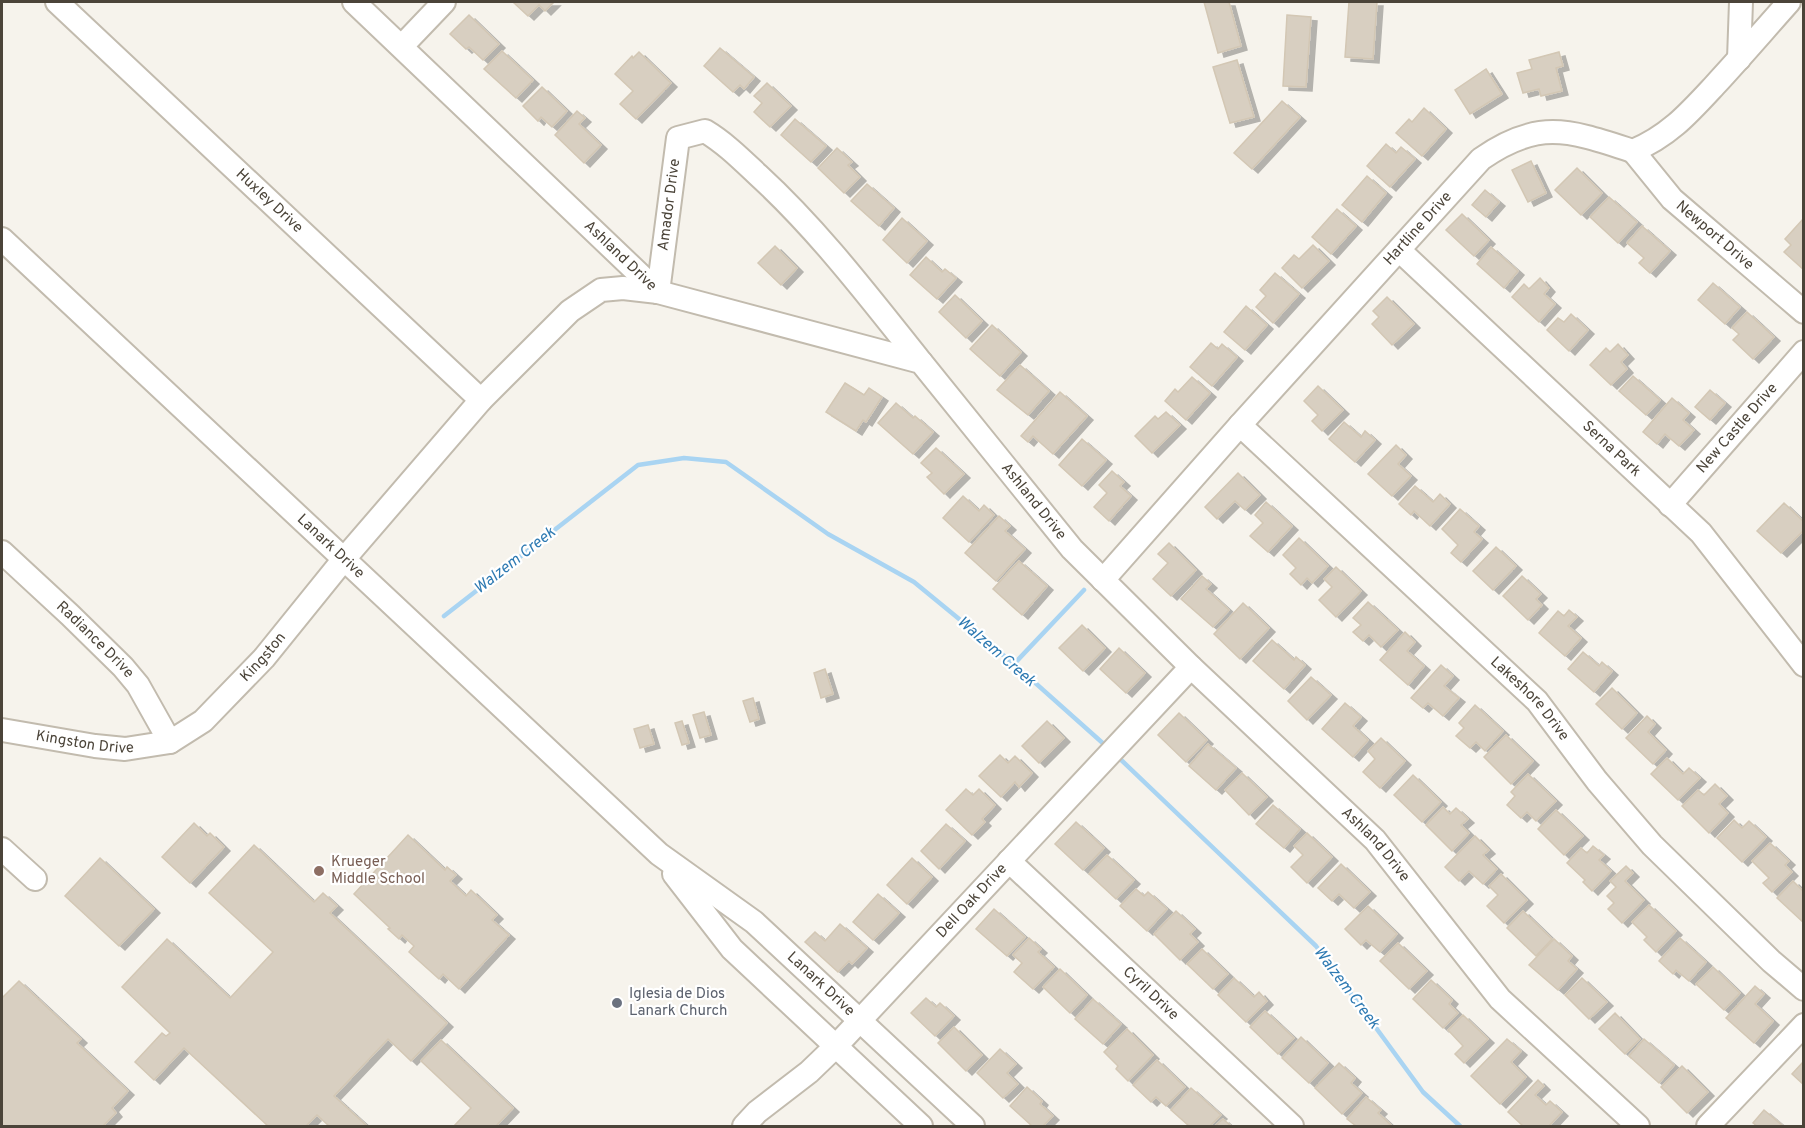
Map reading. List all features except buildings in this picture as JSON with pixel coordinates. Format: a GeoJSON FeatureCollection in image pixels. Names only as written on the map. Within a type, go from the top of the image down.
{"type":"FeatureCollection","features":[{"type":"Feature","properties":{"kind":"street","name":"Huxley Drive"},"geometry":{"type":"LineString","coordinates":[[57,2],[481,400]]}},
{"type":"Feature","properties":{"kind":"street","name":"Ashland Drive"},"geometry":{"type":"LineString","coordinates":[[354,2],[658,292],[921,362],[1072,549],[1191,667],[1375,840],[1500,999],[1638,1126]]}},
{"type":"Feature","properties":{"kind":"street"},"geometry":{"type":"LineString","coordinates":[[402,46],[444,2]]}},
{"type":"Feature","properties":{"kind":"street"},"geometry":{"type":"LineString","coordinates":[[1739,59],[1741,2]]}},
{"type":"Feature","properties":{"kind":"street"},"geometry":{"type":"LineString","coordinates":[[1633,151],[1652,143],[1689,113],[1788,2]]}},
{"type":"Feature","properties":{"kind":"street","name":"Amador Drive"},"geometry":{"type":"LineString","coordinates":[[658,292],[678,138],[705,131],[722,141],[797,214],[833,253],[921,362]]}},
{"type":"Feature","properties":{"kind":"street","name":"Hartline Drive"},"geometry":{"type":"LineString","coordinates":[[1103,580],[1481,159],[1500,146],[1522,136],[1545,132],[1581,134],[1633,151]]}},
{"type":"Feature","properties":{"kind":"street","name":"Newport Drive"},"geometry":{"type":"LineString","coordinates":[[1633,151],[1672,199],[1803,312]]}},
{"type":"Feature","properties":{"kind":"street","name":"Lanark Drive"},"geometry":{"type":"LineString","coordinates":[[2,239],[659,854],[754,922],[973,1126]]}},
{"type":"Feature","properties":{"kind":"street","name":"Serna Park"},"geometry":{"type":"LineString","coordinates":[[1399,250],[1701,533],[1803,665]]}},
{"type":"Feature","properties":{"kind":"street"},"geometry":{"type":"LineString","coordinates":[[344,559],[481,400],[570,311],[601,290],[623,288],[658,292]]}},
{"type":"Feature","properties":{"kind":"street","name":"New Castle Drive"},"geometry":{"type":"LineString","coordinates":[[1670,505],[1803,352]]}},
{"type":"Feature","properties":{"kind":"street","name":"Lakeshore Drive"},"geometry":{"type":"LineString","coordinates":[[1240,425],[1537,701],[1597,781],[1652,845],[1771,961],[1803,989]]}},
{"type":"Feature","properties":{"kind":"street","name":"Radiance Drive"},"geometry":{"type":"LineString","coordinates":[[2,552],[123,667],[138,685],[170,742]]}},
{"type":"Feature","properties":{"kind":"street","name":"Kingston"},"geometry":{"type":"LineString","coordinates":[[170,742],[203,721],[264,658],[344,559]]}},
{"type":"Feature","properties":{"kind":"street","name":"Dell Oak Drive"},"geometry":{"type":"LineString","coordinates":[[744,1126],[757,1112],[809,1072],[836,1046],[1191,667]]}},
{"type":"Feature","properties":{"kind":"street","name":"Kingston Drive"},"geometry":{"type":"LineString","coordinates":[[2,730],[125,749],[170,742]]}},
{"type":"Feature","properties":{"kind":"street"},"geometry":{"type":"LineString","coordinates":[[2,849],[35,879]]}},
{"type":"Feature","properties":{"kind":"street","name":"Lanark Drive"},"geometry":{"type":"LineString","coordinates":[[659,854],[732,949],[921,1126]]}},
{"type":"Feature","properties":{"kind":"street","name":"Cyril Drive"},"geometry":{"type":"LineString","coordinates":[[1009,861],[1292,1126]]}},
{"type":"Feature","properties":{"kind":"street"},"geometry":{"type":"LineString","coordinates":[[1708,1126],[1803,1025]]}},
{"type":"Feature","properties":{"kind":"waterway","name":"Walzem Creek"},"geometry":{"type":"LineString","coordinates":[[444,616],[638,465],[684,458],[726,462],[828,534],[914,582],[1014,664],[1106,746]]}},
{"type":"Feature","properties":{"kind":"waterway"},"geometry":{"type":"LineString","coordinates":[[1014,664],[1084,590]]}},
{"type":"Feature","properties":{"kind":"waterway","name":"Walzem Creek"},"geometry":{"type":"LineString","coordinates":[[1117,756],[1316,946],[1423,1092],[1460,1126]]}},
{"type":"Feature","properties":{"kind":"place","name":"Krueger Middle School"},"geometry":{"type":"Point","coordinates":[319,871]}},
{"type":"Feature","properties":{"kind":"place","name":"Iglesia de Dios Lanark Church"},"geometry":{"type":"Point","coordinates":[617,1003]}}]}
